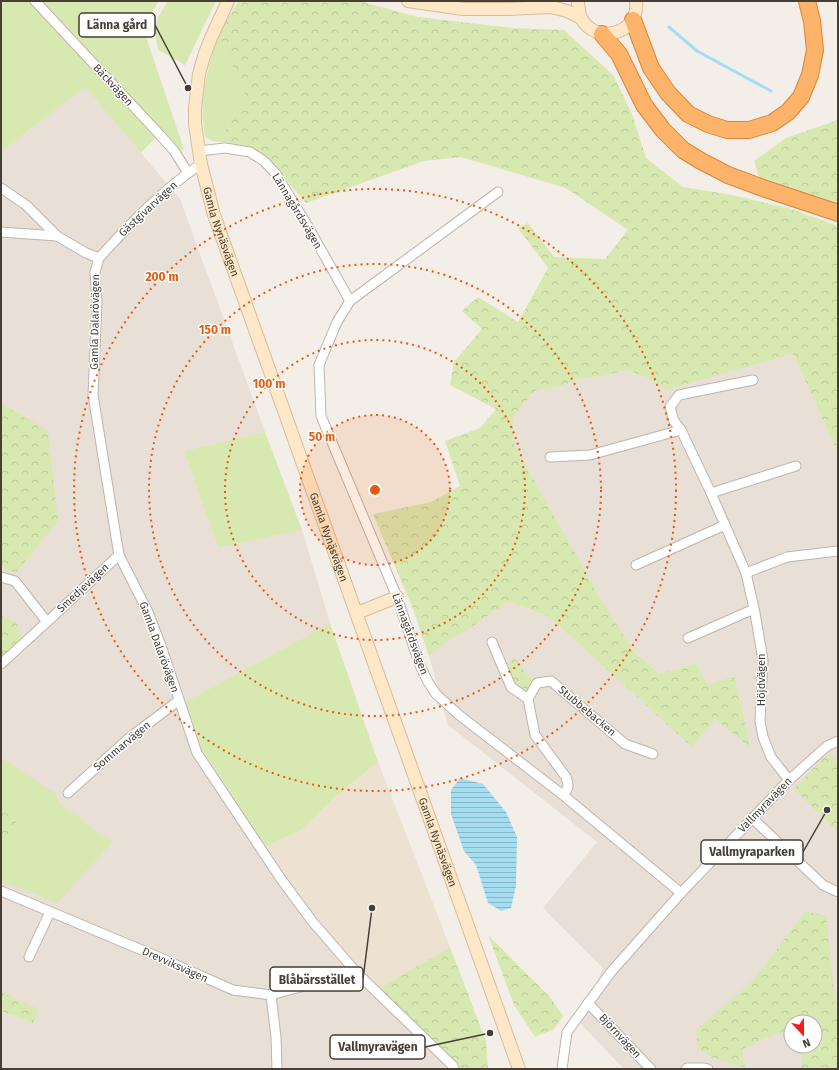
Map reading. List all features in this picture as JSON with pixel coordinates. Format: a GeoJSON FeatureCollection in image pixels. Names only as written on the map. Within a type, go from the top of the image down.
{"type":"FeatureCollection","features":[{"type":"Feature","properties":{"kind":"highway"},"geometry":{"type":"LineString","coordinates":[[638,7],[640,40],[651,68],[668,93],[688,114],[708,124],[727,130],[749,130],[772,123],[788,112],[801,97],[810,75],[815,50],[812,21],[807,1]]}},
{"type":"Feature","properties":{"kind":"highway"},"geometry":{"type":"LineString","coordinates":[[602,34],[619,54],[644,105],[663,130],[683,150],[728,175],[838,213]]}},
{"type":"Feature","properties":{"kind":"street","name":"Bäckvägen"},"geometry":{"type":"LineString","coordinates":[[35,1],[161,136],[175,152],[188,173]]}},
{"type":"Feature","properties":{"kind":"street","name":"Gamla Nynäsvägen"},"geometry":{"type":"LineString","coordinates":[[228,1],[211,38],[199,74],[196,101],[195,124],[201,164],[214,215],[519,1069]]}},
{"type":"Feature","properties":{"kind":"street"},"geometry":{"type":"LineString","coordinates":[[408,1],[463,9],[552,7],[567,11],[581,18],[590,28],[602,34],[614,34],[625,29],[638,7]]}},
{"type":"Feature","properties":{"kind":"street"},"geometry":{"type":"LineString","coordinates":[[578,1],[581,18]]}},
{"type":"Feature","properties":{"kind":"street","name":"Lännagårdsvägen"},"geometry":{"type":"LineString","coordinates":[[199,151],[225,148],[250,152],[264,161],[276,174],[306,223],[350,301]]}},
{"type":"Feature","properties":{"kind":"street","name":"Gästgivarvägen"},"geometry":{"type":"LineString","coordinates":[[99,258],[121,233],[164,192],[180,178],[201,164]]}},
{"type":"Feature","properties":{"kind":"street"},"geometry":{"type":"LineString","coordinates":[[1,188],[26,206],[56,236],[86,253],[99,258]]}},
{"type":"Feature","properties":{"kind":"street","name":"Lännagårdsvägen"},"geometry":{"type":"LineString","coordinates":[[498,192],[350,301],[336,322],[319,365],[321,416],[397,597],[419,663],[428,682],[436,694],[459,715],[563,795],[681,893]]}},
{"type":"Feature","properties":{"kind":"street"},"geometry":{"type":"LineString","coordinates":[[1,232],[56,236]]}},
{"type":"Feature","properties":{"kind":"street","name":"Gamla Dalarövägen"},"geometry":{"type":"LineString","coordinates":[[99,258],[95,272],[97,300],[93,395],[119,555],[148,612],[197,753],[281,879],[312,921],[356,972],[453,1066],[454,1069]]}},
{"type":"Feature","properties":{"kind":"street","name":"Höjdvägen"},"geometry":{"type":"LineString","coordinates":[[753,380],[680,395],[670,407],[674,421],[681,430],[711,493],[746,574],[763,660],[760,721],[763,737],[771,757],[789,780]]}},
{"type":"Feature","properties":{"kind":"street"},"geometry":{"type":"LineString","coordinates":[[550,457],[590,455],[681,430]]}},
{"type":"Feature","properties":{"kind":"street"},"geometry":{"type":"LineString","coordinates":[[711,493],[796,466]]}},
{"type":"Feature","properties":{"kind":"street"},"geometry":{"type":"LineString","coordinates":[[636,565],[725,525]]}},
{"type":"Feature","properties":{"kind":"street"},"geometry":{"type":"LineString","coordinates":[[746,574],[787,557],[838,550]]}},
{"type":"Feature","properties":{"kind":"street","name":"Smedjevägen"},"geometry":{"type":"LineString","coordinates":[[1,664],[119,555]]}},
{"type":"Feature","properties":{"kind":"street","name":"Smedjevägen"},"geometry":{"type":"LineString","coordinates":[[1,577],[16,581],[47,622]]}},
{"type":"Feature","properties":{"kind":"street"},"geometry":{"type":"LineString","coordinates":[[356,613],[397,597]]}},
{"type":"Feature","properties":{"kind":"street"},"geometry":{"type":"LineString","coordinates":[[688,638],[754,609]]}},
{"type":"Feature","properties":{"kind":"street"},"geometry":{"type":"LineString","coordinates":[[492,642],[511,687],[528,699],[536,735],[566,777],[568,788],[563,795]]}},
{"type":"Feature","properties":{"kind":"street","name":"Stubbebacken"},"geometry":{"type":"LineString","coordinates":[[528,699],[537,683],[551,682],[625,744],[653,754]]}},
{"type":"Feature","properties":{"kind":"street","name":"Sommarvägen"},"geometry":{"type":"LineString","coordinates":[[68,793],[129,738],[178,701]]}},
{"type":"Feature","properties":{"kind":"street","name":"Vallmyravägen"},"geometry":{"type":"LineString","coordinates":[[562,1069],[567,1032],[611,972],[681,893],[789,780],[827,746],[838,741]]}},
{"type":"Feature","properties":{"kind":"street"},"geometry":{"type":"LineString","coordinates":[[752,818],[823,885],[838,892]]}},
{"type":"Feature","properties":{"kind":"street","name":"Drevviksvägen"},"geometry":{"type":"LineString","coordinates":[[1,891],[233,990],[271,995],[356,972]]}},
{"type":"Feature","properties":{"kind":"street"},"geometry":{"type":"LineString","coordinates":[[29,956],[50,912]]}},
{"type":"Feature","properties":{"kind":"street"},"geometry":{"type":"LineString","coordinates":[[271,995],[278,1069]]}},
{"type":"Feature","properties":{"kind":"street","name":"Björnvägen"},"geometry":{"type":"LineString","coordinates":[[588,1003],[651,1069]]}},
{"type":"Feature","properties":{"kind":"street"},"geometry":{"type":"LineString","coordinates":[[686,1069],[708,1069]]}},
{"type":"Feature","properties":{"kind":"shaded area"},"geometry":{"type":"Polygon","coordinates":[[[85,87],[180,199],[265,432],[184,451],[218,548],[302,530],[330,623],[185,702],[203,751],[280,868],[377,989],[458,1064],[461,1069],[1,1069],[1,1011],[33,1023],[38,1009],[1,992],[1,152],[85,87]]]}},
{"type":"Feature","properties":{"kind":"shaded area"},"geometry":{"type":"Polygon","coordinates":[[[793,354],[838,454],[838,1069],[624,1069],[580,1023],[603,968],[543,908],[597,842],[448,725],[429,656],[508,602],[548,616],[692,747],[715,719],[751,747],[708,685],[696,663],[659,674],[633,650],[604,606],[514,444],[513,417],[534,391],[563,386],[578,379],[604,376],[627,370],[647,378],[666,390],[793,354]]]}},
{"type":"Feature","properties":{"kind":"shaded area"},"geometry":{"type":"Polygon","coordinates":[[[378,762],[450,947],[377,989],[353,966],[280,868],[266,846],[301,830],[338,794],[378,762]]]}},
{"type":"Feature","properties":{"kind":"green space"},"geometry":{"type":"Polygon","coordinates":[[[1,1],[29,1],[155,138],[141,153],[85,87],[1,152],[1,1]]]}},
{"type":"Feature","properties":{"kind":"green space"},"geometry":{"type":"Polygon","coordinates":[[[40,1],[159,1],[146,21],[145,34],[184,149],[179,151],[107,71],[40,1]]]}},
{"type":"Feature","properties":{"kind":"green space"},"geometry":{"type":"Polygon","coordinates":[[[168,1],[216,1],[185,65],[158,50],[155,33],[158,17],[168,1]]]}},
{"type":"Feature","properties":{"kind":"green space"},"geometry":{"type":"Polygon","coordinates":[[[239,1],[359,1],[418,17],[513,28],[564,30],[613,75],[632,114],[646,158],[683,187],[732,195],[788,208],[838,226],[838,454],[793,354],[666,390],[647,378],[627,370],[604,376],[578,379],[563,386],[534,391],[513,417],[514,444],[604,605],[633,650],[659,674],[696,663],[708,685],[734,676],[751,748],[715,719],[692,747],[548,616],[508,602],[429,656],[413,609],[373,514],[431,502],[460,486],[445,441],[480,428],[496,409],[450,385],[454,362],[482,329],[462,311],[478,297],[518,322],[548,268],[518,228],[528,223],[554,257],[605,259],[628,230],[566,188],[461,157],[424,161],[306,203],[281,174],[254,150],[227,142],[219,142],[245,94],[218,33],[239,1]]]}},
{"type":"Feature","properties":{"kind":"green space"},"geometry":{"type":"Polygon","coordinates":[[[218,33],[245,94],[219,142],[212,141],[205,137],[203,123],[204,91],[218,33]]]}},
{"type":"Feature","properties":{"kind":"green space"},"geometry":{"type":"Polygon","coordinates":[[[838,120],[838,205],[760,180],[754,161],[786,138],[838,120]]]}},
{"type":"Feature","properties":{"kind":"green space"},"geometry":{"type":"Polygon","coordinates":[[[1,403],[48,431],[58,521],[16,573],[1,567],[1,403]]]}},
{"type":"Feature","properties":{"kind":"green space"},"geometry":{"type":"Polygon","coordinates":[[[265,432],[302,530],[218,548],[184,451],[265,432]]]}},
{"type":"Feature","properties":{"kind":"green space"},"geometry":{"type":"Polygon","coordinates":[[[1,616],[16,622],[22,639],[1,658],[1,616]]]}},
{"type":"Feature","properties":{"kind":"green space"},"geometry":{"type":"Polygon","coordinates":[[[330,623],[378,762],[338,794],[301,830],[266,846],[203,751],[185,702],[330,623]]]}},
{"type":"Feature","properties":{"kind":"green space"},"geometry":{"type":"Polygon","coordinates":[[[514,657],[534,683],[527,694],[513,685],[506,667],[514,657]]]}},
{"type":"Feature","properties":{"kind":"green space"},"geometry":{"type":"Polygon","coordinates":[[[828,753],[838,762],[838,832],[794,789],[828,753]]]}},
{"type":"Feature","properties":{"kind":"green space"},"geometry":{"type":"Polygon","coordinates":[[[1,758],[55,793],[59,803],[112,842],[57,903],[1,881],[1,758]]]}},
{"type":"Feature","properties":{"kind":"green space"},"geometry":{"type":"Polygon","coordinates":[[[1,811],[18,819],[3,844],[1,843],[1,811]]]}},
{"type":"Feature","properties":{"kind":"green space"},"geometry":{"type":"Polygon","coordinates":[[[805,911],[826,916],[838,1029],[838,1069],[801,1069],[801,1054],[823,1054],[823,1014],[783,1014],[783,1036],[779,1032],[742,1049],[745,1068],[713,1058],[698,1049],[696,1030],[747,986],[763,968],[805,911]]]}},
{"type":"Feature","properties":{"kind":"green space"},"geometry":{"type":"Polygon","coordinates":[[[488,935],[550,997],[563,1016],[554,1029],[535,1037],[514,1005],[488,935]]]}},
{"type":"Feature","properties":{"kind":"green space"},"geometry":{"type":"Polygon","coordinates":[[[450,947],[486,1041],[488,1069],[461,1069],[458,1064],[377,989],[450,947]]]}},
{"type":"Feature","properties":{"kind":"green space"},"geometry":{"type":"Polygon","coordinates":[[[1,992],[39,1009],[33,1023],[1,1011],[1,992]]]}},
{"type":"Feature","properties":{"kind":"water"},"geometry":{"type":"Polygon","coordinates":[[[460,778],[483,784],[506,812],[517,837],[516,886],[511,908],[501,911],[488,903],[476,865],[464,851],[451,814],[451,790],[460,778]]]}},
{"type":"Feature","properties":{"kind":"waterway"},"geometry":{"type":"LineString","coordinates":[[669,27],[697,51],[771,91]]}},
{"type":"Feature","properties":{"kind":"place","name":"Länna gård"},"geometry":{"type":"Point","coordinates":[188,88]}},
{"type":"Feature","properties":{"kind":"place","name":"Vallmyraparken"},"geometry":{"type":"Point","coordinates":[827,810]}},
{"type":"Feature","properties":{"kind":"place","name":"Blåbärsstället"},"geometry":{"type":"Point","coordinates":[372,908]}},
{"type":"Feature","properties":{"kind":"place","name":"Vallmyravägen"},"geometry":{"type":"Point","coordinates":[490,1033]}}]}
